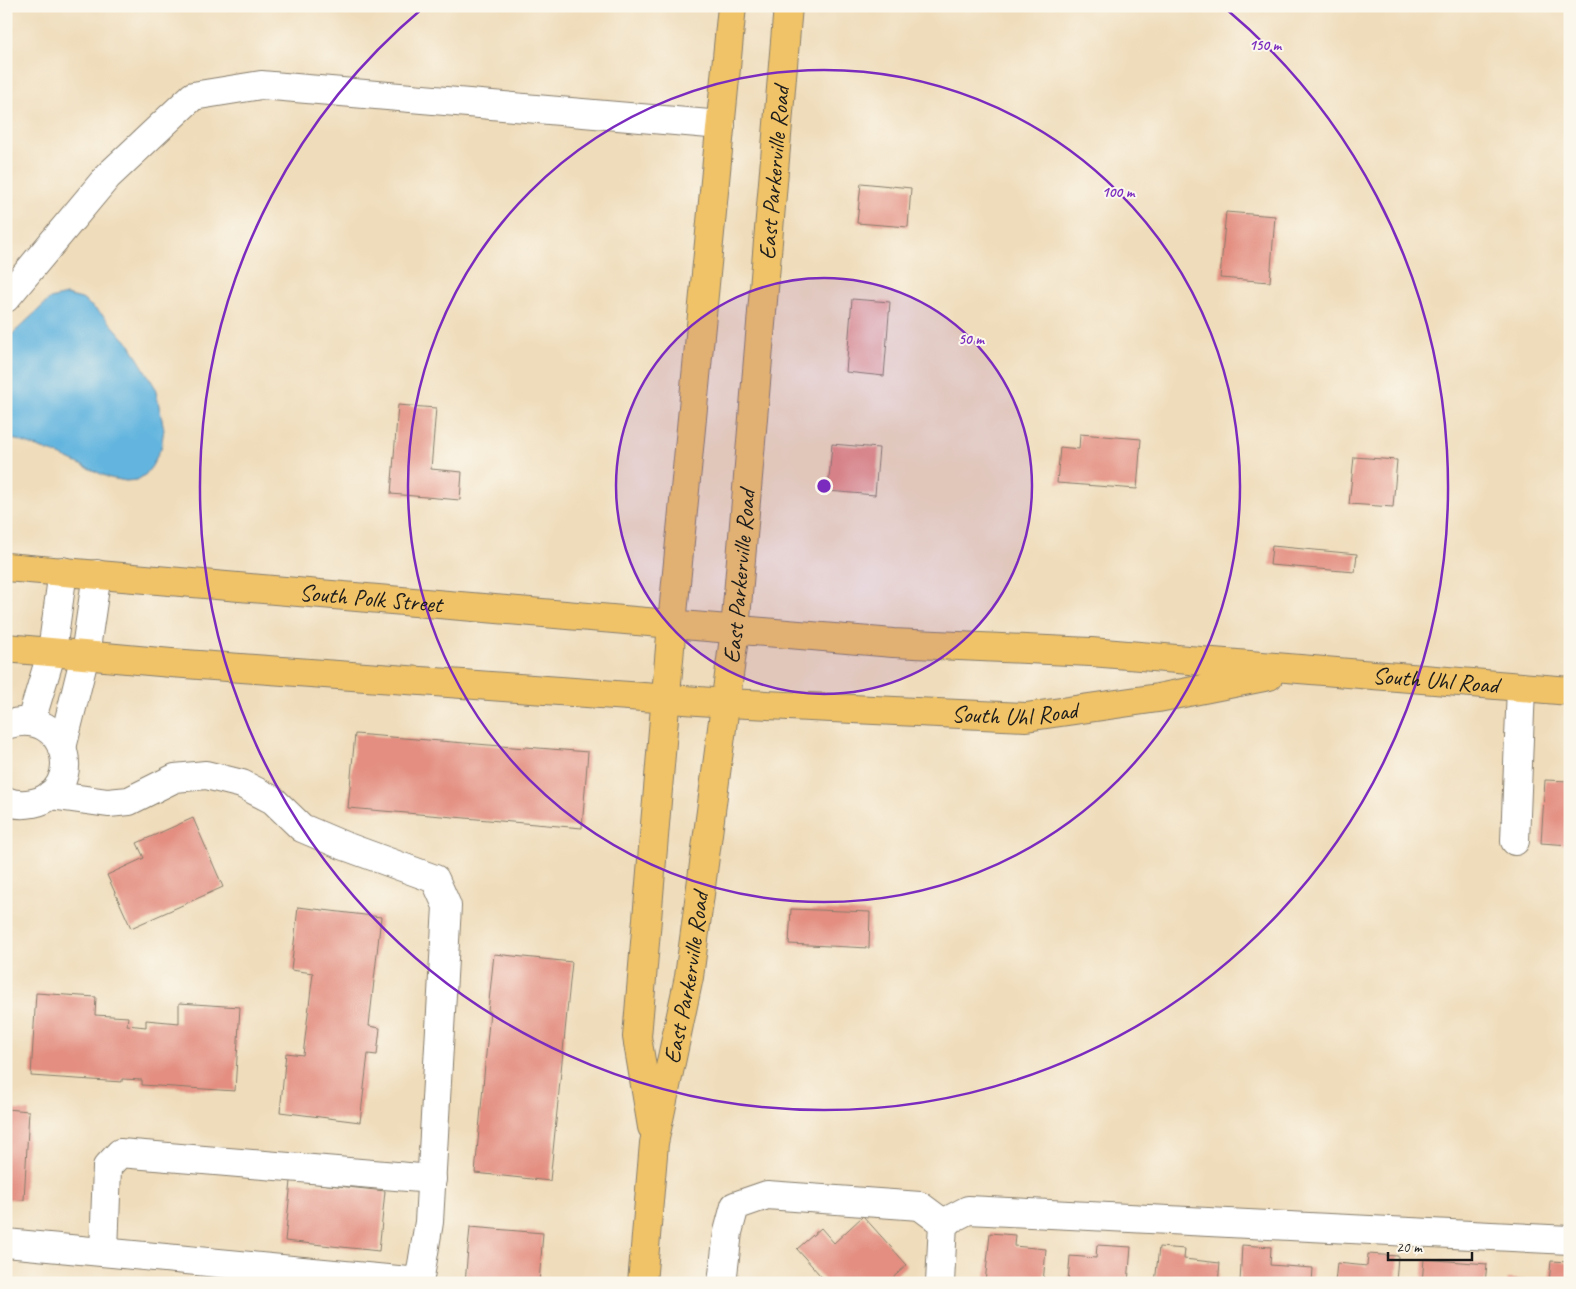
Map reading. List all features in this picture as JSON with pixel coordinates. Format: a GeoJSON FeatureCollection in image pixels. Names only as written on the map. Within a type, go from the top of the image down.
{"type":"FeatureCollection","features":[{"type":"Feature","properties":{"kind":"main road","name":"East Parkerville Road"},"geometry":{"type":"LineString","coordinates":[[654,1143],[637,1037],[672,624],[732,6]]}},
{"type":"Feature","properties":{"kind":"main road","name":"East Parkerville Road"},"geometry":{"type":"LineString","coordinates":[[642,1283],[654,1143],[689,977],[735,630],[788,6]]}},
{"type":"Feature","properties":{"kind":"main road","name":"South Polk Street"},"geometry":{"type":"LineString","coordinates":[[6,566],[735,630]]}},
{"type":"Feature","properties":{"kind":"main road","name":"South Uhl Road"},"geometry":{"type":"LineString","coordinates":[[735,630],[893,643],[1091,652],[1570,691]]}},
{"type":"Feature","properties":{"kind":"main road"},"geometry":{"type":"LineString","coordinates":[[6,648],[200,665],[726,703]]}},
{"type":"Feature","properties":{"kind":"main road","name":"South Uhl Road"},"geometry":{"type":"LineString","coordinates":[[726,703],[1026,717],[1158,698],[1300,670]]}},
{"type":"Feature","properties":{"kind":"lane"},"geometry":{"type":"LineString","coordinates":[[6,298],[108,176],[193,96],[261,85],[721,125]]}},
{"type":"Feature","properties":{"kind":"lane"},"geometry":{"type":"LineString","coordinates":[[6,801],[12,804],[26,805],[39,802],[60,785],[64,772],[65,758],[54,734],[43,726],[19,723],[52,651],[63,571]]}},
{"type":"Feature","properties":{"kind":"lane"},"geometry":{"type":"LineString","coordinates":[[62,748],[85,655],[97,574]]}},
{"type":"Feature","properties":{"kind":"lane"},"geometry":{"type":"LineString","coordinates":[[1515,841],[1521,687]]}},
{"type":"Feature","properties":{"kind":"lane"},"geometry":{"type":"LineString","coordinates":[[6,1243],[419,1283],[429,1222],[447,906],[435,879],[342,845],[302,828],[273,800],[242,784],[206,776],[175,778],[128,801],[108,803],[50,795]]}},
{"type":"Feature","properties":{"kind":"lane"},"geometry":{"type":"LineString","coordinates":[[104,1252],[107,1167],[120,1153],[432,1179]]}},
{"type":"Feature","properties":{"kind":"lane"},"geometry":{"type":"LineString","coordinates":[[722,1283],[728,1232],[735,1206],[768,1195],[920,1206],[943,1223]]}},
{"type":"Feature","properties":{"kind":"lane"},"geometry":{"type":"LineString","coordinates":[[943,1223],[968,1210],[1570,1240]]}},
{"type":"Feature","properties":{"kind":"lane"},"geometry":{"type":"LineString","coordinates":[[940,1283],[943,1223]]}},
{"type":"Feature","properties":{"kind":"water"},"geometry":{"type":"Polygon","coordinates":[[[66,295],[82,299],[104,316],[130,345],[155,387],[164,429],[161,448],[152,466],[145,475],[137,480],[126,481],[110,478],[57,454],[17,440],[6,439],[6,340],[50,299],[66,295]]]}},
{"type":"Feature","properties":{"kind":"building"},"geometry":{"type":"Polygon","coordinates":[[[861,183],[911,188],[908,227],[857,223],[861,183]]]}},
{"type":"Feature","properties":{"kind":"building"},"geometry":{"type":"Polygon","coordinates":[[[1226,212],[1275,216],[1270,282],[1220,278],[1226,212]]]}},
{"type":"Feature","properties":{"kind":"building"},"geometry":{"type":"Polygon","coordinates":[[[852,299],[890,302],[884,376],[846,372],[852,299]]]}},
{"type":"Feature","properties":{"kind":"building"},"geometry":{"type":"Polygon","coordinates":[[[398,405],[436,408],[431,469],[462,472],[460,500],[391,494],[398,405]]]}},
{"type":"Feature","properties":{"kind":"building"},"geometry":{"type":"Polygon","coordinates":[[[1080,434],[1141,439],[1137,489],[1057,483],[1060,447],[1079,449],[1080,434]]]}},
{"type":"Feature","properties":{"kind":"building"},"geometry":{"type":"Polygon","coordinates":[[[832,444],[879,448],[875,495],[828,491],[832,444]]]}},
{"type":"Feature","properties":{"kind":"building"},"geometry":{"type":"Polygon","coordinates":[[[1354,457],[1397,460],[1393,507],[1349,504],[1354,457]]]}},
{"type":"Feature","properties":{"kind":"building"},"geometry":{"type":"Polygon","coordinates":[[[1272,546],[1357,554],[1355,572],[1270,565],[1272,546]]]}},
{"type":"Feature","properties":{"kind":"building"},"geometry":{"type":"Polygon","coordinates":[[[355,734],[588,752],[582,828],[348,808],[355,734]]]}},
{"type":"Feature","properties":{"kind":"building"},"geometry":{"type":"Polygon","coordinates":[[[1545,780],[1570,781],[1570,845],[1541,843],[1545,780]]]}},
{"type":"Feature","properties":{"kind":"building"},"geometry":{"type":"Polygon","coordinates":[[[193,818],[223,887],[131,928],[107,875],[144,858],[137,843],[193,818]]]}},
{"type":"Feature","properties":{"kind":"building"},"geometry":{"type":"Polygon","coordinates":[[[298,907],[381,917],[369,1026],[380,1028],[377,1055],[368,1054],[360,1122],[280,1112],[286,1053],[303,1055],[313,973],[291,970],[298,907]]]}},
{"type":"Feature","properties":{"kind":"building"},"geometry":{"type":"Polygon","coordinates":[[[791,909],[870,912],[869,948],[789,944],[791,909]]]}},
{"type":"Feature","properties":{"kind":"building"},"geometry":{"type":"Polygon","coordinates":[[[494,954],[572,962],[550,1181],[475,1173],[494,954]]]}},
{"type":"Feature","properties":{"kind":"building"},"geometry":{"type":"Polygon","coordinates":[[[36,993],[96,997],[95,1015],[128,1017],[127,1025],[146,1027],[146,1020],[179,1023],[179,1003],[240,1007],[235,1091],[142,1085],[142,1080],[122,1079],[122,1082],[31,1076],[36,993]]]}},
{"type":"Feature","properties":{"kind":"building"},"geometry":{"type":"Polygon","coordinates":[[[6,1109],[29,1111],[24,1200],[6,1199],[6,1109]]]}},
{"type":"Feature","properties":{"kind":"building"},"geometry":{"type":"Polygon","coordinates":[[[291,1181],[385,1191],[379,1251],[285,1241],[291,1181]]]}},
{"type":"Feature","properties":{"kind":"building"},"geometry":{"type":"Polygon","coordinates":[[[863,1216],[907,1265],[887,1283],[827,1283],[797,1249],[821,1228],[834,1243],[863,1216]]]}},
{"type":"Feature","properties":{"kind":"building"},"geometry":{"type":"Polygon","coordinates":[[[470,1227],[543,1233],[539,1283],[465,1283],[470,1227]]]}},
{"type":"Feature","properties":{"kind":"building"},"geometry":{"type":"Polygon","coordinates":[[[990,1233],[1015,1235],[1014,1246],[1046,1249],[1043,1283],[985,1283],[990,1233]]]}},
{"type":"Feature","properties":{"kind":"building"},"geometry":{"type":"Polygon","coordinates":[[[1097,1245],[1131,1247],[1128,1283],[1068,1283],[1070,1256],[1096,1258],[1097,1245]]]}},
{"type":"Feature","properties":{"kind":"building"},"geometry":{"type":"Polygon","coordinates":[[[1242,1245],[1271,1247],[1270,1265],[1313,1268],[1312,1283],[1240,1283],[1242,1245]]]}},
{"type":"Feature","properties":{"kind":"building"},"geometry":{"type":"Polygon","coordinates":[[[1159,1247],[1185,1249],[1184,1259],[1220,1263],[1218,1283],[1155,1283],[1159,1247]]]}},
{"type":"Feature","properties":{"kind":"building"},"geometry":{"type":"Polygon","coordinates":[[[1368,1254],[1398,1256],[1396,1283],[1335,1283],[1337,1263],[1367,1266],[1368,1254]]]}},
{"type":"Feature","properties":{"kind":"building"},"geometry":{"type":"Polygon","coordinates":[[[1424,1259],[1487,1264],[1485,1283],[1422,1283],[1424,1259]]]}},
{"type":"Feature","properties":{"kind":"building"},"geometry":{"type":"Polygon","coordinates":[[[1551,1261],[1570,1262],[1570,1283],[1549,1283],[1551,1261]]]}},
{"type":"Feature","properties":{"kind":"building"},"geometry":{"type":"Polygon","coordinates":[[[1508,1279],[1546,1281],[1546,1283],[1507,1283],[1508,1279]]]}}]}
